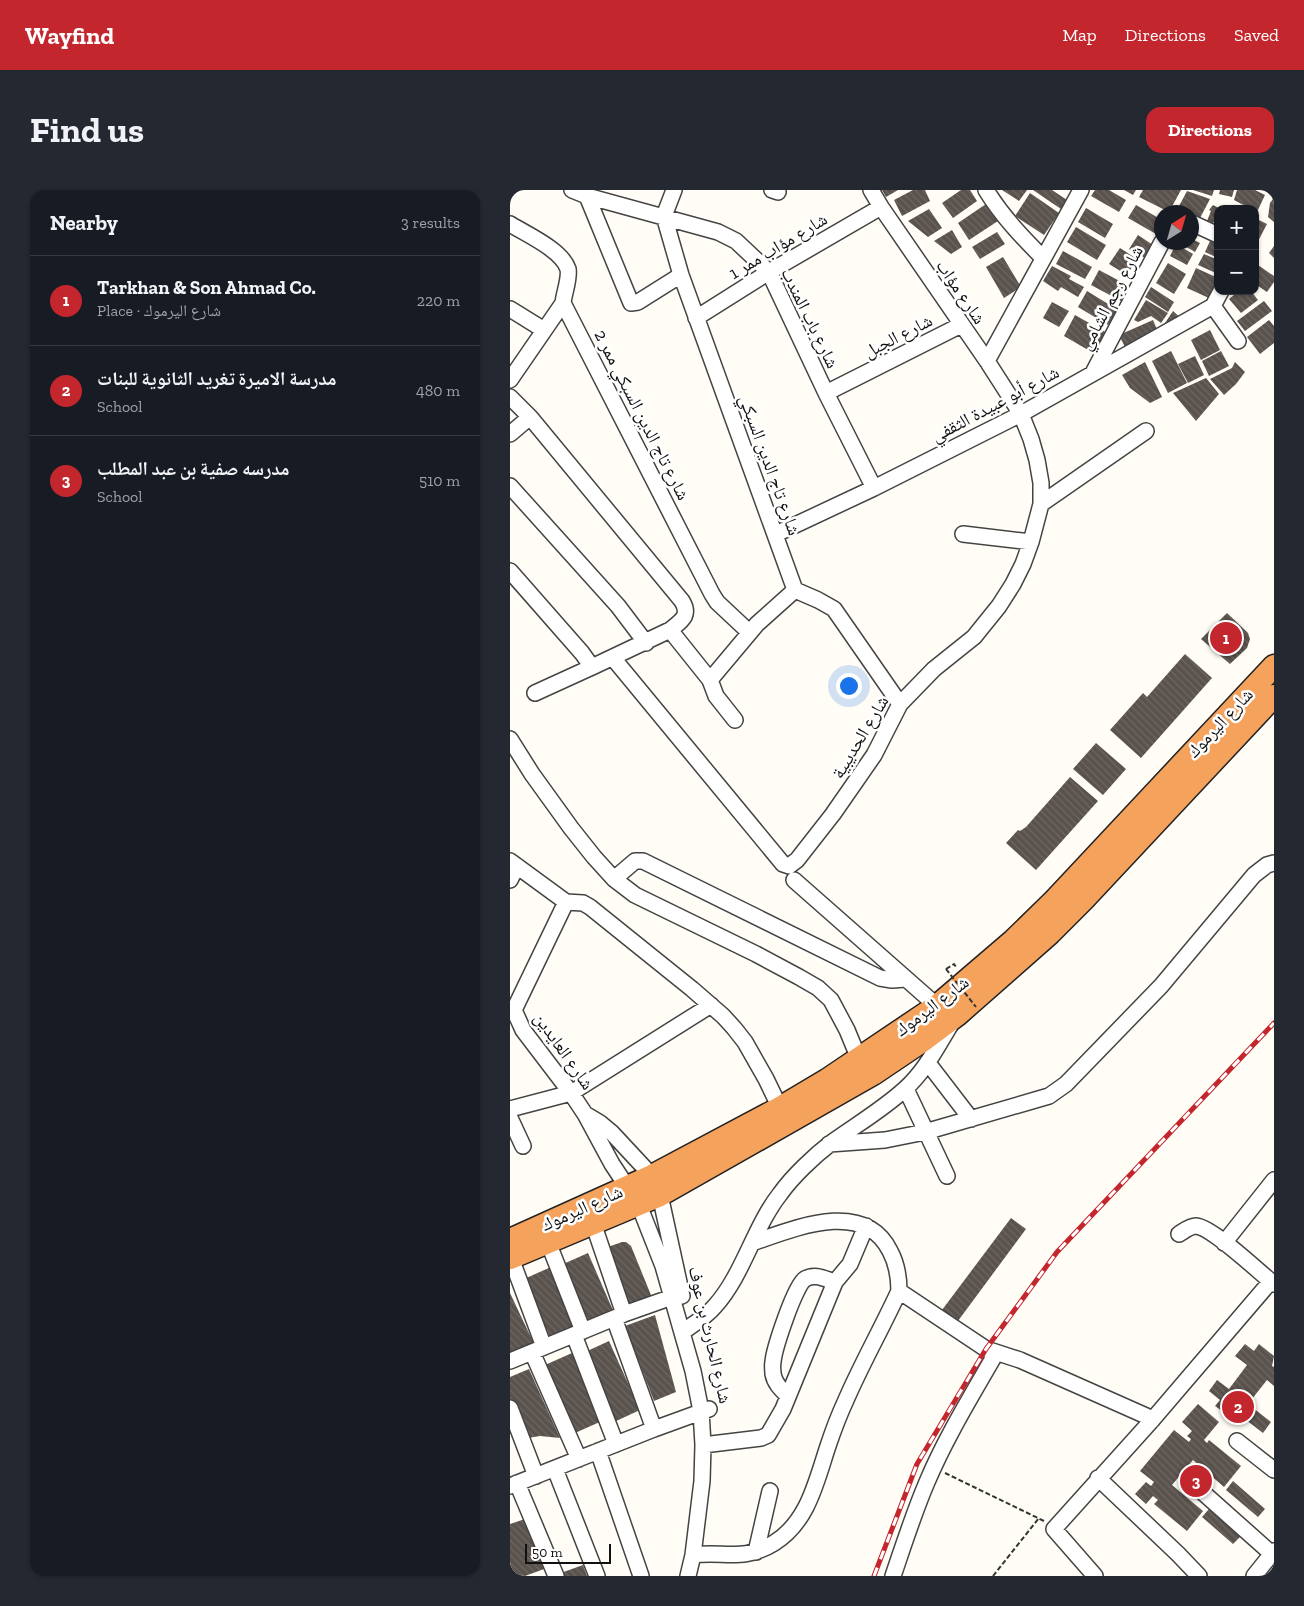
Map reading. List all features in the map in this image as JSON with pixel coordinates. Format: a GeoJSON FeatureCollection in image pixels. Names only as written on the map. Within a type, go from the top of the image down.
{"type":"FeatureCollection","features":[{"type":"Feature","properties":{"kind":"highway","name":"شارع اليرموك"},"geometry":{"type":"LineString","coordinates":[[957,1009],[1014,940],[1053,902],[1274,666]]}},
{"type":"Feature","properties":{"kind":"highway","name":"شارع اليرموك"},"geometry":{"type":"LineString","coordinates":[[652,1180],[780,1108],[859,1059],[920,1030],[957,1009],[1036,946],[1083,900],[1274,696]]}},
{"type":"Feature","properties":{"kind":"highway","name":"شارع اليرموك"},"geometry":{"type":"LineString","coordinates":[[510,1252],[629,1190],[858,1083],[920,1030]]}},
{"type":"Feature","properties":{"kind":"highway","name":"شارع اليرموك"},"geometry":{"type":"LineString","coordinates":[[510,1252],[548,1242],[593,1223],[629,1190]]}},
{"type":"Feature","properties":{"kind":"street","name":"شارع باب المندب"},"geometry":{"type":"LineString","coordinates":[[572,190],[587,196],[664,216],[728,236],[736,241],[768,272],[874,488]]}},
{"type":"Feature","properties":{"kind":"street"},"geometry":{"type":"LineString","coordinates":[[664,216],[674,190]]}},
{"type":"Feature","properties":{"kind":"street","name":"شارع مؤاب"},"geometry":{"type":"LineString","coordinates":[[872,190],[881,207],[1021,414]]}},
{"type":"Feature","properties":{"kind":"street"},"geometry":{"type":"LineString","coordinates":[[986,190],[997,208],[1016,231],[1043,258]]}},
{"type":"Feature","properties":{"kind":"street"},"geometry":{"type":"LineString","coordinates":[[987,362],[1081,190]]}},
{"type":"Feature","properties":{"kind":"street"},"geometry":{"type":"LineString","coordinates":[[587,196],[631,303],[638,302],[681,275]]}},
{"type":"Feature","properties":{"kind":"street","name":"شارع مؤاب ممر 1"},"geometry":{"type":"LineString","coordinates":[[696,318],[768,272],[881,207]]}},
{"type":"Feature","properties":{"kind":"street","name":"شارع تاج الدين السبكي"},"geometry":{"type":"LineString","coordinates":[[664,216],[696,318],[795,590]]}},
{"type":"Feature","properties":{"kind":"street"},"geometry":{"type":"LineString","coordinates":[[510,224],[554,252],[565,264],[568,274],[563,303],[510,380]]}},
{"type":"Feature","properties":{"kind":"street"},"geometry":{"type":"LineString","coordinates":[[1199,226],[1214,232]]}},
{"type":"Feature","properties":{"kind":"street","name":"شارع رجم الشامي"},"geometry":{"type":"LineString","coordinates":[[1093,372],[1158,250]]}},
{"type":"Feature","properties":{"kind":"street"},"geometry":{"type":"LineString","coordinates":[[1219,295],[1213,306],[1238,341]]}},
{"type":"Feature","properties":{"kind":"street","name":"شارع تاج الدين السبكي ممر 2"},"geometry":{"type":"LineString","coordinates":[[563,303],[712,594],[717,602],[750,632]]}},
{"type":"Feature","properties":{"kind":"street","name":"شارع أبو عبيدة الثقفي"},"geometry":{"type":"LineString","coordinates":[[776,534],[874,488],[1021,414],[1213,306]]}},
{"type":"Feature","properties":{"kind":"street"},"geometry":{"type":"LineString","coordinates":[[510,309],[544,330]]}},
{"type":"Feature","properties":{"kind":"street","name":"شارع الجبل"},"geometry":{"type":"LineString","coordinates":[[826,393],[961,325]]}},
{"type":"Feature","properties":{"kind":"street"},"geometry":{"type":"LineString","coordinates":[[510,397],[530,417],[686,607],[686,614],[680,623],[670,630],[646,643],[535,693]]}},
{"type":"Feature","properties":{"kind":"street","name":"شارع الحديبية"},"geometry":{"type":"LineString","coordinates":[[613,658],[783,864],[789,866],[833,814],[864,770],[882,741],[900,704],[934,669],[974,637],[989,620],[1013,584],[1031,542],[1041,504],[1041,483],[1037,460],[1021,414]]}},
{"type":"Feature","properties":{"kind":"street"},"geometry":{"type":"LineString","coordinates":[[510,434],[530,417]]}},
{"type":"Feature","properties":{"kind":"street"},"geometry":{"type":"LineString","coordinates":[[1041,504],[1146,431]]}},
{"type":"Feature","properties":{"kind":"street"},"geometry":{"type":"LineString","coordinates":[[510,486],[618,606],[646,643]]}},
{"type":"Feature","properties":{"kind":"street"},"geometry":{"type":"LineString","coordinates":[[963,534],[1031,542]]}},
{"type":"Feature","properties":{"kind":"street"},"geometry":{"type":"LineString","coordinates":[[510,571],[592,667]]}},
{"type":"Feature","properties":{"kind":"street"},"geometry":{"type":"LineString","coordinates":[[710,680],[766,614],[795,590],[834,609],[900,704]]}},
{"type":"Feature","properties":{"kind":"street"},"geometry":{"type":"LineString","coordinates":[[670,630],[710,680],[716,696],[735,720]]}},
{"type":"Feature","properties":{"kind":"street"},"geometry":{"type":"LineString","coordinates":[[510,739],[570,828],[614,879],[635,895],[756,954],[818,988],[831,1000],[847,1030],[859,1059]]}},
{"type":"Feature","properties":{"kind":"street"},"geometry":{"type":"LineString","coordinates":[[614,879],[635,861],[643,861],[880,978],[892,980],[906,979]]}},
{"type":"Feature","properties":{"kind":"street"},"geometry":{"type":"LineString","coordinates":[[510,880],[514,863],[566,902],[583,903],[590,907],[711,1005],[745,1042],[780,1108]]}},
{"type":"Feature","properties":{"kind":"street"},"geometry":{"type":"LineString","coordinates":[[829,1144],[885,1140],[925,1132],[1049,1096],[1066,1084],[1161,986],[1254,876],[1267,865],[1274,863]]}},
{"type":"Feature","properties":{"kind":"street"},"geometry":{"type":"LineString","coordinates":[[686,1329],[716,1305],[737,1272],[779,1194],[829,1144],[885,1107],[906,1089],[928,1063],[957,1009],[906,979],[794,880]]}},
{"type":"Feature","properties":{"kind":"street","name":"شارع العايدين"},"geometry":{"type":"LineString","coordinates":[[566,902],[512,1014],[572,1093],[629,1190]]}},
{"type":"Feature","properties":{"kind":"street"},"geometry":{"type":"LineString","coordinates":[[510,1109],[572,1093],[711,1005]]}},
{"type":"Feature","properties":{"kind":"street"},"geometry":{"type":"LineString","coordinates":[[928,1063],[971,1119]]}},
{"type":"Feature","properties":{"kind":"street"},"geometry":{"type":"LineString","coordinates":[[906,1089],[946,1176]]}},
{"type":"Feature","properties":{"kind":"street","name":"شارع العايدين"},"geometry":{"type":"LineString","coordinates":[[585,1114],[606,1128],[652,1180]]}},
{"type":"Feature","properties":{"kind":"street"},"geometry":{"type":"LineString","coordinates":[[510,1118],[523,1146]]}},
{"type":"Feature","properties":{"kind":"street","name":"شارع الحارث بن عوف"},"geometry":{"type":"LineString","coordinates":[[652,1180],[671,1251],[693,1371],[705,1410],[709,1482],[698,1555],[699,1576]]}},
{"type":"Feature","properties":{"kind":"street"},"geometry":{"type":"LineString","coordinates":[[1224,1243],[1274,1180]]}},
{"type":"Feature","properties":{"kind":"street","name":"شارع الحارث بن عوف"},"geometry":{"type":"LineString","coordinates":[[629,1190],[663,1266],[672,1297],[686,1329]]}},
{"type":"Feature","properties":{"kind":"street"},"geometry":{"type":"LineString","coordinates":[[698,1555],[741,1556],[756,1552],[773,1544],[789,1532],[799,1519],[815,1489],[830,1441],[846,1400],[898,1291],[899,1279],[896,1261],[878,1232],[866,1226],[850,1222],[814,1223],[752,1243]]}},
{"type":"Feature","properties":{"kind":"street"},"geometry":{"type":"LineString","coordinates":[[593,1223],[654,1429]]}},
{"type":"Feature","properties":{"kind":"street"},"geometry":{"type":"LineString","coordinates":[[707,1444],[761,1438],[768,1435],[788,1396],[835,1282],[850,1264],[866,1226]]}},
{"type":"Feature","properties":{"kind":"street"},"geometry":{"type":"LineString","coordinates":[[1095,1576],[1054,1529],[1272,1283],[1210,1232],[1197,1226],[1187,1228],[1179,1234]]}},
{"type":"Feature","properties":{"kind":"street"},"geometry":{"type":"LineString","coordinates":[[548,1242],[616,1444]]}},
{"type":"Feature","properties":{"kind":"street"},"geometry":{"type":"LineString","coordinates":[[510,1252],[538,1350],[579,1459]]}},
{"type":"Feature","properties":{"kind":"street"},"geometry":{"type":"LineString","coordinates":[[788,1396],[777,1385],[772,1362],[792,1300],[802,1282],[806,1279],[818,1276],[835,1282]]}},
{"type":"Feature","properties":{"kind":"street"},"geometry":{"type":"LineString","coordinates":[[898,1291],[967,1337],[996,1353],[1020,1360],[1152,1419]]}},
{"type":"Feature","properties":{"kind":"street"},"geometry":{"type":"LineString","coordinates":[[510,1361],[619,1316],[672,1297]]}},
{"type":"Feature","properties":{"kind":"street"},"geometry":{"type":"LineString","coordinates":[[893,1576],[934,1468],[956,1423],[996,1353]]}},
{"type":"Feature","properties":{"kind":"street"},"geometry":{"type":"LineString","coordinates":[[510,1408],[536,1476]]}},
{"type":"Feature","properties":{"kind":"street"},"geometry":{"type":"LineString","coordinates":[[556,1576],[514,1484],[705,1410]]}},
{"type":"Feature","properties":{"kind":"street"},"geometry":{"type":"LineString","coordinates":[[1237,1441],[1274,1470]]}},
{"type":"Feature","properties":{"kind":"street"},"geometry":{"type":"LineString","coordinates":[[598,1451],[641,1576]]}},
{"type":"Feature","properties":{"kind":"street"},"geometry":{"type":"LineString","coordinates":[[555,1469],[597,1576]]}},
{"type":"Feature","properties":{"kind":"street"},"geometry":{"type":"LineString","coordinates":[[1098,1478],[1178,1554],[1198,1576]]}},
{"type":"Feature","properties":{"kind":"street"},"geometry":{"type":"LineString","coordinates":[[1190,1480],[1273,1552],[1254,1576]]}},
{"type":"Feature","properties":{"kind":"street"},"geometry":{"type":"LineString","coordinates":[[756,1552],[770,1491]]}},
{"type":"Feature","properties":{"kind":"street","name":"شارع الحارث بن عوف"},"geometry":{"type":"LineString","coordinates":[[688,1576],[698,1555]]}},
{"type":"Feature","properties":{"kind":"path"},"geometry":{"type":"LineString","coordinates":[[954,964],[946,970],[957,1009]]}},
{"type":"Feature","properties":{"kind":"path"},"geometry":{"type":"LineString","coordinates":[[934,1468],[1040,1518],[1054,1529]]}},
{"type":"Feature","properties":{"kind":"path"},"geometry":{"type":"LineString","coordinates":[[993,1576],[1040,1518]]}},
{"type":"Feature","properties":{"kind":"building"},"geometry":{"type":"Polygon","coordinates":[[[882,190],[898,190],[886,197],[882,190]]]}},
{"type":"Feature","properties":{"kind":"building"},"geometry":{"type":"Polygon","coordinates":[[[913,190],[925,190],[930,201],[902,216],[894,200],[913,190]]]}},
{"type":"Feature","properties":{"kind":"building"},"geometry":{"type":"Polygon","coordinates":[[[961,190],[970,190],[977,201],[953,218],[942,203],[961,190]]]}},
{"type":"Feature","properties":{"kind":"building"},"geometry":{"type":"Polygon","coordinates":[[[1002,190],[1027,190],[1019,201],[1002,190]]]}},
{"type":"Feature","properties":{"kind":"building"},"geometry":{"type":"Polygon","coordinates":[[[1033,190],[1052,190],[1067,200],[1061,209],[1033,190]]]}},
{"type":"Feature","properties":{"kind":"building"},"geometry":{"type":"Polygon","coordinates":[[[1095,190],[1109,190],[1126,200],[1119,212],[1091,196],[1095,190]]]}},
{"type":"Feature","properties":{"kind":"building"},"geometry":{"type":"Polygon","coordinates":[[[1124,190],[1136,190],[1133,195],[1124,190]]]}},
{"type":"Feature","properties":{"kind":"building"},"geometry":{"type":"Polygon","coordinates":[[[1143,190],[1181,190],[1173,205],[1155,205],[1139,197],[1143,190]]]}},
{"type":"Feature","properties":{"kind":"building"},"geometry":{"type":"Polygon","coordinates":[[[1193,190],[1214,190],[1212,196],[1193,190]]]}},
{"type":"Feature","properties":{"kind":"building"},"geometry":{"type":"Polygon","coordinates":[[[1220,190],[1234,190],[1232,197],[1219,194],[1220,190]]]}},
{"type":"Feature","properties":{"kind":"building"},"geometry":{"type":"Polygon","coordinates":[[[1237,190],[1255,190],[1265,195],[1259,208],[1259,205],[1243,205],[1234,200],[1237,190]]]}},
{"type":"Feature","properties":{"kind":"building"},"geometry":{"type":"Polygon","coordinates":[[[1187,191],[1210,199],[1200,218],[1199,205],[1180,205],[1187,191]]]}},
{"type":"Feature","properties":{"kind":"building"},"geometry":{"type":"Polygon","coordinates":[[[1030,193],[1059,213],[1044,235],[1015,216],[1030,193]]]}},
{"type":"Feature","properties":{"kind":"building"},"geometry":{"type":"Polygon","coordinates":[[[1273,199],[1274,222],[1268,217],[1270,203],[1273,199]]]}},
{"type":"Feature","properties":{"kind":"building"},"geometry":{"type":"Polygon","coordinates":[[[986,204],[998,221],[969,240],[958,223],[986,204]]]}},
{"type":"Feature","properties":{"kind":"building"},"geometry":{"type":"Polygon","coordinates":[[[1136,205],[1154,215],[1154,233],[1128,218],[1136,205]]]}},
{"type":"Feature","properties":{"kind":"building"},"geometry":{"type":"Polygon","coordinates":[[[1214,206],[1213,223],[1207,221],[1211,211],[1209,210],[1214,206]]]}},
{"type":"Feature","properties":{"kind":"building"},"geometry":{"type":"Polygon","coordinates":[[[1086,208],[1113,224],[1105,238],[1078,222],[1086,208]]]}},
{"type":"Feature","properties":{"kind":"building"},"geometry":{"type":"Polygon","coordinates":[[[929,209],[942,228],[928,237],[908,221],[929,209]]]}},
{"type":"Feature","properties":{"kind":"building"},"geometry":{"type":"Polygon","coordinates":[[[1259,220],[1267,224],[1259,239],[1259,220]]]}},
{"type":"Feature","properties":{"kind":"building"},"geometry":{"type":"Polygon","coordinates":[[[1076,227],[1106,245],[1097,260],[1067,242],[1076,227]]]}},
{"type":"Feature","properties":{"kind":"building"},"geometry":{"type":"Polygon","coordinates":[[[952,230],[962,247],[951,254],[934,241],[952,230]]]}},
{"type":"Feature","properties":{"kind":"building"},"geometry":{"type":"Polygon","coordinates":[[[997,232],[1005,244],[980,259],[972,247],[997,232]]]}},
{"type":"Feature","properties":{"kind":"building"},"geometry":{"type":"Polygon","coordinates":[[[1138,235],[1153,245],[1145,258],[1129,249],[1138,235]]]}},
{"type":"Feature","properties":{"kind":"building"},"geometry":{"type":"Polygon","coordinates":[[[1210,241],[1214,242],[1214,256],[1205,252],[1210,241]]]}},
{"type":"Feature","properties":{"kind":"building"},"geometry":{"type":"Polygon","coordinates":[[[1274,246],[1274,258],[1269,253],[1274,246]]]}},
{"type":"Feature","properties":{"kind":"building"},"geometry":{"type":"Polygon","coordinates":[[[1120,248],[1137,259],[1127,275],[1109,264],[1120,248]]]}},
{"type":"Feature","properties":{"kind":"building"},"geometry":{"type":"Polygon","coordinates":[[[1173,250],[1186,250],[1193,254],[1187,265],[1170,256],[1173,250]]]}},
{"type":"Feature","properties":{"kind":"building"},"geometry":{"type":"Polygon","coordinates":[[[1063,251],[1092,267],[1085,279],[1056,264],[1063,251]]]}},
{"type":"Feature","properties":{"kind":"building"},"geometry":{"type":"Polygon","coordinates":[[[1204,254],[1214,258],[1214,272],[1198,265],[1204,254]]]}},
{"type":"Feature","properties":{"kind":"building"},"geometry":{"type":"Polygon","coordinates":[[[1003,257],[1021,287],[1004,298],[986,267],[1003,257]]]}},
{"type":"Feature","properties":{"kind":"building"},"geometry":{"type":"Polygon","coordinates":[[[1168,263],[1186,274],[1174,294],[1156,283],[1168,263]]]}},
{"type":"Feature","properties":{"kind":"building"},"geometry":{"type":"Polygon","coordinates":[[[1052,266],[1071,276],[1069,279],[1084,287],[1078,297],[1061,287],[1058,291],[1043,281],[1052,266]]]}},
{"type":"Feature","properties":{"kind":"building"},"geometry":{"type":"Polygon","coordinates":[[[1259,266],[1274,276],[1274,282],[1267,292],[1259,287],[1259,266]]]}},
{"type":"Feature","properties":{"kind":"building"},"geometry":{"type":"Polygon","coordinates":[[[1196,268],[1214,276],[1214,293],[1211,299],[1187,288],[1196,268]]]}},
{"type":"Feature","properties":{"kind":"building"},"geometry":{"type":"Polygon","coordinates":[[[1099,270],[1129,286],[1121,301],[1091,285],[1099,270]]]}},
{"type":"Feature","properties":{"kind":"building"},"geometry":{"type":"Polygon","coordinates":[[[1151,287],[1174,302],[1168,312],[1145,297],[1151,287]]]}},
{"type":"Feature","properties":{"kind":"building"},"geometry":{"type":"Polygon","coordinates":[[[1087,291],[1118,310],[1108,325],[1078,307],[1087,291]]]}},
{"type":"Feature","properties":{"kind":"building"},"geometry":{"type":"Polygon","coordinates":[[[1234,295],[1254,295],[1258,300],[1241,313],[1229,299],[1234,295]]]}},
{"type":"Feature","properties":{"kind":"building"},"geometry":{"type":"Polygon","coordinates":[[[1146,300],[1168,313],[1161,323],[1151,316],[1138,322],[1134,320],[1146,300]]]}},
{"type":"Feature","properties":{"kind":"building"},"geometry":{"type":"Polygon","coordinates":[[[1264,301],[1272,311],[1245,331],[1237,321],[1264,301]]]}},
{"type":"Feature","properties":{"kind":"building"},"geometry":{"type":"Polygon","coordinates":[[[1052,302],[1069,311],[1059,327],[1043,318],[1052,302]]]}},
{"type":"Feature","properties":{"kind":"building"},"geometry":{"type":"Polygon","coordinates":[[[1173,311],[1184,321],[1167,329],[1165,323],[1173,311]]]}},
{"type":"Feature","properties":{"kind":"building"},"geometry":{"type":"Polygon","coordinates":[[[1075,315],[1107,333],[1095,354],[1064,336],[1075,315]]]}},
{"type":"Feature","properties":{"kind":"building"},"geometry":{"type":"Polygon","coordinates":[[[1153,320],[1159,334],[1126,349],[1119,335],[1153,320]]]}},
{"type":"Feature","properties":{"kind":"building"},"geometry":{"type":"Polygon","coordinates":[[[1269,320],[1274,326],[1274,343],[1260,354],[1247,337],[1269,320]]]}},
{"type":"Feature","properties":{"kind":"building"},"geometry":{"type":"Polygon","coordinates":[[[1210,330],[1220,350],[1201,360],[1191,340],[1210,330]]]}},
{"type":"Feature","properties":{"kind":"building"},"geometry":{"type":"Polygon","coordinates":[[[1171,351],[1187,383],[1168,393],[1152,361],[1171,351]]]}},
{"type":"Feature","properties":{"kind":"building"},"geometry":{"type":"Polygon","coordinates":[[[1221,351],[1229,366],[1209,376],[1202,361],[1221,351]]]}},
{"type":"Feature","properties":{"kind":"building"},"geometry":{"type":"Polygon","coordinates":[[[1195,356],[1204,375],[1188,383],[1178,364],[1195,356]]]}},
{"type":"Feature","properties":{"kind":"building"},"geometry":{"type":"Polygon","coordinates":[[[1145,362],[1162,397],[1150,403],[1130,388],[1122,375],[1145,362]]]}},
{"type":"Feature","properties":{"kind":"building"},"geometry":{"type":"Polygon","coordinates":[[[1235,362],[1245,372],[1224,395],[1210,379],[1232,368],[1235,362]]]}},
{"type":"Feature","properties":{"kind":"building"},"geometry":{"type":"Polygon","coordinates":[[[1206,378],[1219,394],[1196,421],[1173,393],[1206,378]]]}},
{"type":"Feature","properties":{"kind":"building"},"geometry":{"type":"Polygon","coordinates":[[[1227,613],[1248,633],[1250,639],[1247,648],[1230,664],[1201,639],[1227,613]]]}},
{"type":"Feature","properties":{"kind":"building"},"geometry":{"type":"Polygon","coordinates":[[[1185,654],[1212,678],[1141,758],[1110,730],[1143,693],[1147,697],[1185,654]]]}},
{"type":"Feature","properties":{"kind":"building"},"geometry":{"type":"Polygon","coordinates":[[[1096,743],[1126,769],[1103,795],[1073,769],[1096,743]]]}},
{"type":"Feature","properties":{"kind":"building"},"geometry":{"type":"Polygon","coordinates":[[[1070,777],[1098,801],[1036,870],[1006,843],[1018,830],[1020,831],[1026,827],[1070,777]]]}},
{"type":"Feature","properties":{"kind":"building"},"geometry":{"type":"Polygon","coordinates":[[[1011,1218],[1026,1229],[955,1325],[939,1314],[1011,1218]]]}},
{"type":"Feature","properties":{"kind":"building"},"geometry":{"type":"Polygon","coordinates":[[[626,1242],[631,1246],[653,1300],[630,1309],[605,1248],[626,1242]]]}},
{"type":"Feature","properties":{"kind":"building"},"geometry":{"type":"Polygon","coordinates":[[[588,1253],[615,1315],[588,1327],[561,1265],[588,1253]]]}},
{"type":"Feature","properties":{"kind":"building"},"geometry":{"type":"Polygon","coordinates":[[[551,1267],[578,1327],[551,1339],[524,1279],[551,1267]]]}},
{"type":"Feature","properties":{"kind":"building"},"geometry":{"type":"Polygon","coordinates":[[[510,1293],[535,1346],[510,1357],[510,1293]]]}},
{"type":"Feature","properties":{"kind":"building"},"geometry":{"type":"Polygon","coordinates":[[[655,1315],[676,1392],[654,1401],[625,1326],[655,1315]]]}},
{"type":"Feature","properties":{"kind":"building"},"geometry":{"type":"Polygon","coordinates":[[[609,1341],[640,1410],[614,1422],[583,1353],[609,1341]]]}},
{"type":"Feature","properties":{"kind":"building"},"geometry":{"type":"Polygon","coordinates":[[[1245,1344],[1254,1351],[1259,1344],[1274,1356],[1272,1366],[1274,1367],[1274,1386],[1267,1380],[1248,1404],[1271,1422],[1263,1433],[1237,1413],[1233,1419],[1215,1406],[1220,1400],[1209,1391],[1217,1380],[1229,1389],[1247,1365],[1235,1356],[1245,1344]]]}},
{"type":"Feature","properties":{"kind":"building"},"geometry":{"type":"Polygon","coordinates":[[[572,1353],[602,1421],[575,1433],[545,1365],[572,1353]]]}},
{"type":"Feature","properties":{"kind":"building"},"geometry":{"type":"Polygon","coordinates":[[[529,1369],[560,1438],[540,1436],[528,1438],[510,1399],[510,1377],[529,1369]]]}},
{"type":"Feature","properties":{"kind":"building"},"geometry":{"type":"Polygon","coordinates":[[[1198,1404],[1219,1422],[1204,1440],[1207,1443],[1209,1440],[1241,1466],[1224,1487],[1193,1460],[1172,1485],[1203,1511],[1187,1531],[1154,1504],[1158,1500],[1153,1496],[1146,1504],[1135,1494],[1146,1482],[1151,1486],[1154,1482],[1140,1471],[1174,1430],[1189,1442],[1191,1439],[1187,1436],[1192,1431],[1182,1422],[1198,1404]]]}},
{"type":"Feature","properties":{"kind":"building"},"geometry":{"type":"Polygon","coordinates":[[[1233,1481],[1265,1509],[1258,1517],[1226,1490],[1233,1481]]]}},
{"type":"Feature","properties":{"kind":"building"},"geometry":{"type":"Polygon","coordinates":[[[1209,1509],[1241,1536],[1233,1544],[1202,1517],[1209,1509]]]}},
{"type":"Feature","properties":{"kind":"building"},"geometry":{"type":"Polygon","coordinates":[[[525,1519],[544,1569],[525,1576],[514,1576],[510,1566],[510,1524],[525,1519]]]}},
{"type":"Feature","properties":{"kind":"building"},"geometry":{"type":"Polygon","coordinates":[[[583,1565],[587,1576],[559,1576],[558,1574],[583,1565]]]}},
{"type":"Feature","properties":{"kind":"railway"},"geometry":{"type":"LineString","coordinates":[[874,1576],[917,1464],[986,1349],[1057,1252],[1274,1023]]}},
{"type":"Feature","properties":{"kind":"place","name":"Tarkhan & Son Ahmad Co."},"geometry":{"type":"Point","coordinates":[1226,638]}},
{"type":"Feature","properties":{"kind":"place","name":"مدرسة الاميرة تغريد الثانوية للبنات"},"geometry":{"type":"Point","coordinates":[1238,1407]}},
{"type":"Feature","properties":{"kind":"place","name":"مدرسه صفية بن عبد المطلب"},"geometry":{"type":"Point","coordinates":[1196,1481]}}]}
